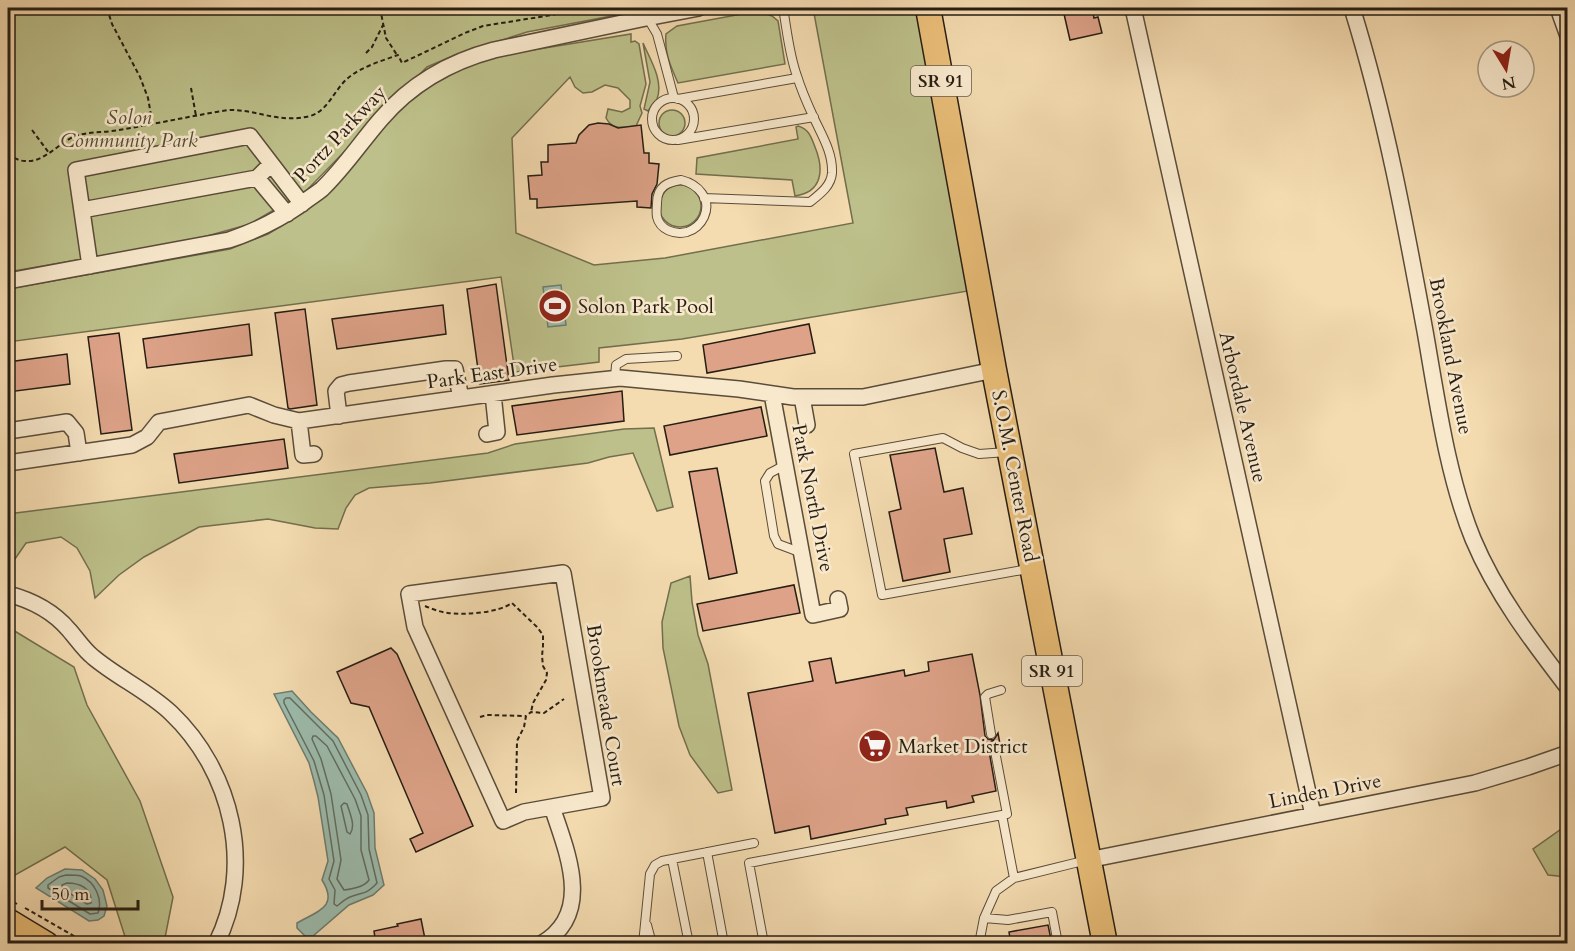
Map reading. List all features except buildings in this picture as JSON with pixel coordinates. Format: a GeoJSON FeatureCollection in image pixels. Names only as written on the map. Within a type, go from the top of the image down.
{"type":"FeatureCollection","features":[{"type":"Feature","properties":{"kind":"main road","name":"S.O.M. Center Road"},"geometry":{"type":"LineString","coordinates":[[928,8],[994,370],[1105,944]]}},
{"type":"Feature","properties":{"kind":"main road"},"geometry":{"type":"LineString","coordinates":[[8,921],[46,944]]}},
{"type":"Feature","properties":{"kind":"street","name":"Portz Parkway"},"geometry":{"type":"LineString","coordinates":[[8,281],[230,240],[254,232],[287,214],[321,190],[382,118],[404,96],[428,77],[450,65],[475,55],[646,12],[699,8]]}},
{"type":"Feature","properties":{"kind":"street","name":"Arbordale Avenue"},"geometry":{"type":"LineString","coordinates":[[1133,8],[1313,815]]}},
{"type":"Feature","properties":{"kind":"street","name":"Brookland Avenue"},"geometry":{"type":"LineString","coordinates":[[1352,8],[1377,93],[1398,186],[1443,428],[1456,486],[1472,537],[1489,574],[1515,616],[1568,688]]}},
{"type":"Feature","properties":{"kind":"street"},"geometry":{"type":"LineString","coordinates":[[1558,8],[1568,36]]}},
{"type":"Feature","properties":{"kind":"street"},"geometry":{"type":"LineString","coordinates":[[90,266],[76,170],[250,136],[302,204]]}},
{"type":"Feature","properties":{"kind":"street"},"geometry":{"type":"LineString","coordinates":[[82,210],[257,178],[271,164]]}},
{"type":"Feature","properties":{"kind":"street"},"geometry":{"type":"LineString","coordinates":[[257,178],[287,214]]}},
{"type":"Feature","properties":{"kind":"street"},"geometry":{"type":"LineString","coordinates":[[339,416],[336,391],[341,385],[349,383],[454,369],[461,398]]}},
{"type":"Feature","properties":{"kind":"street","name":"Park East Drive"},"geometry":{"type":"LineString","coordinates":[[8,463],[61,462],[79,453],[133,452],[159,422],[249,405],[274,415],[299,421],[615,378],[705,385],[802,397],[863,397],[994,370]]}},
{"type":"Feature","properties":{"kind":"street","name":"Park North Drive"},"geometry":{"type":"LineString","coordinates":[[772,393],[813,615],[840,609],[838,599]]}},
{"type":"Feature","properties":{"kind":"street"},"geometry":{"type":"LineString","coordinates":[[487,434],[497,432],[493,394]]}},
{"type":"Feature","properties":{"kind":"street"},"geometry":{"type":"LineString","coordinates":[[802,397],[807,425]]}},
{"type":"Feature","properties":{"kind":"street"},"geometry":{"type":"LineString","coordinates":[[299,421],[303,455],[314,454]]}},
{"type":"Feature","properties":{"kind":"street"},"geometry":{"type":"LineString","coordinates":[[8,431],[67,422],[76,433],[79,453]]}},
{"type":"Feature","properties":{"kind":"street","name":"Brookmeade Court"},"geometry":{"type":"LineString","coordinates":[[563,573],[602,798],[552,807],[524,812],[503,821],[415,627],[409,594],[563,573]]}},
{"type":"Feature","properties":{"kind":"street"},"geometry":{"type":"LineString","coordinates":[[8,594],[28,600],[48,611],[61,621],[91,655],[111,672],[154,698],[187,729],[211,763],[230,811],[235,849],[233,888],[228,912],[216,944]]}},
{"type":"Feature","properties":{"kind":"street","name":"Linden Drive"},"geometry":{"type":"LineString","coordinates":[[1088,860],[1476,783],[1568,753]]}},
{"type":"Feature","properties":{"kind":"street"},"geometry":{"type":"LineString","coordinates":[[541,944],[556,931],[565,918],[573,889],[570,862],[552,807]]}},
{"type":"Feature","properties":{"kind":"lane"},"geometry":{"type":"LineString","coordinates":[[704,198],[810,202],[822,193],[832,175],[831,157],[792,63],[783,8]]}},
{"type":"Feature","properties":{"kind":"lane"},"geometry":{"type":"LineString","coordinates":[[646,12],[657,34],[676,98],[687,103],[693,110],[692,129],[678,140]]}},
{"type":"Feature","properties":{"kind":"lane"},"geometry":{"type":"LineString","coordinates":[[798,78],[666,99],[654,109],[651,117],[652,125],[662,138],[670,141],[813,117]]}},
{"type":"Feature","properties":{"kind":"lane"},"geometry":{"type":"LineString","coordinates":[[672,181],[689,182],[696,186],[704,198],[706,209],[704,218],[691,230],[683,233],[674,232],[659,223],[657,217],[659,191],[672,181]]}},
{"type":"Feature","properties":{"kind":"lane"},"geometry":{"type":"LineString","coordinates":[[615,378],[616,365],[626,359],[677,356]]}},
{"type":"Feature","properties":{"kind":"lane"},"geometry":{"type":"LineString","coordinates":[[1010,452],[979,454],[943,438],[854,454],[882,595],[1033,568]]}},
{"type":"Feature","properties":{"kind":"lane"},"geometry":{"type":"LineString","coordinates":[[785,465],[770,472],[765,481],[774,536],[778,544],[802,553]]}},
{"type":"Feature","properties":{"kind":"lane"},"geometry":{"type":"LineString","coordinates":[[992,734],[985,698],[988,694],[1001,690]]}},
{"type":"Feature","properties":{"kind":"lane"},"geometry":{"type":"LineString","coordinates":[[994,746],[1007,814]]}},
{"type":"Feature","properties":{"kind":"lane"},"geometry":{"type":"LineString","coordinates":[[764,944],[749,863],[1002,815],[1014,878]]}},
{"type":"Feature","properties":{"kind":"lane"},"geometry":{"type":"LineString","coordinates":[[643,944],[650,874],[655,865],[662,861],[754,843]]}},
{"type":"Feature","properties":{"kind":"lane"},"geometry":{"type":"LineString","coordinates":[[707,852],[724,944]]}},
{"type":"Feature","properties":{"kind":"lane"},"geometry":{"type":"LineString","coordinates":[[672,859],[688,944]]}},
{"type":"Feature","properties":{"kind":"lane"},"geometry":{"type":"LineString","coordinates":[[980,944],[984,918],[996,891],[1014,878],[1088,860]]}},
{"type":"Feature","properties":{"kind":"lane"},"geometry":{"type":"LineString","coordinates":[[984,918],[1008,920],[1052,912],[1058,944]]}},
{"type":"Feature","properties":{"kind":"lane"},"geometry":{"type":"LineString","coordinates":[[646,919],[652,944]]}},
{"type":"Feature","properties":{"kind":"path"},"geometry":{"type":"LineString","coordinates":[[107,8],[112,24],[140,77],[148,98],[151,116],[146,125]]}},
{"type":"Feature","properties":{"kind":"path"},"geometry":{"type":"LineString","coordinates":[[380,8],[386,38],[402,63],[483,26],[580,8]]}},
{"type":"Feature","properties":{"kind":"path"},"geometry":{"type":"LineString","coordinates":[[366,53],[372,47],[383,24]]}},
{"type":"Feature","properties":{"kind":"path"},"geometry":{"type":"LineString","coordinates":[[8,154],[27,162],[41,158],[64,142],[81,135],[228,110],[279,118],[312,116],[323,110],[353,74],[398,55]]}},
{"type":"Feature","properties":{"kind":"path"},"geometry":{"type":"LineString","coordinates":[[191,88],[196,116]]}},
{"type":"Feature","properties":{"kind":"path"},"geometry":{"type":"LineString","coordinates":[[32,130],[49,153]]}},
{"type":"Feature","properties":{"kind":"path"},"geometry":{"type":"LineString","coordinates":[[423,606],[447,613],[469,614],[506,608],[512,603],[537,627],[543,636],[543,666],[547,673],[531,712]]}},
{"type":"Feature","properties":{"kind":"path"},"geometry":{"type":"LineString","coordinates":[[480,717],[487,715],[526,716],[531,712],[544,712],[564,699]]}},
{"type":"Feature","properties":{"kind":"path"},"geometry":{"type":"LineString","coordinates":[[516,793],[517,741],[524,727],[526,716]]}},
{"type":"Feature","properties":{"kind":"path"},"geometry":{"type":"LineString","coordinates":[[8,899],[88,944]]}},
{"type":"Feature","properties":{"kind":"green space","name":"Solon Community Park"},"geometry":{"type":"Polygon","coordinates":[[[8,8],[627,8],[622,14],[527,32],[455,55],[427,67],[306,191],[250,224],[193,240],[8,272],[8,8]]]}},
{"type":"Feature","properties":{"kind":"green space"},"geometry":{"type":"Polygon","coordinates":[[[813,8],[928,8],[980,289],[682,339],[599,348],[599,362],[515,372],[501,277],[8,342],[8,289],[230,249],[268,234],[303,213],[338,183],[381,129],[408,103],[432,85],[459,70],[495,56],[631,34],[631,42],[635,41],[639,44],[646,84],[640,106],[642,113],[636,126],[615,127],[606,118],[608,109],[622,112],[630,108],[630,100],[618,88],[605,85],[592,92],[583,93],[575,87],[570,77],[512,138],[516,233],[594,265],[665,258],[853,223],[813,8]]]}},
{"type":"Feature","properties":{"kind":"green space"},"geometry":{"type":"Polygon","coordinates":[[[758,11],[778,21],[785,64],[678,83],[667,54],[666,34],[677,26],[758,11]]]}},
{"type":"Feature","properties":{"kind":"green space"},"geometry":{"type":"Polygon","coordinates":[[[643,43],[659,85],[657,99],[648,111],[644,109],[650,82],[643,43]]]}},
{"type":"Feature","properties":{"kind":"green space"},"geometry":{"type":"Polygon","coordinates":[[[672,110],[681,114],[685,123],[681,132],[672,136],[663,132],[659,123],[663,114],[672,110]]]}},
{"type":"Feature","properties":{"kind":"green space"},"geometry":{"type":"Polygon","coordinates":[[[798,126],[809,134],[820,163],[816,185],[804,194],[795,196],[792,180],[696,174],[697,158],[798,139],[796,127],[798,126]]]}},
{"type":"Feature","properties":{"kind":"green space"},"geometry":{"type":"Polygon","coordinates":[[[680,185],[695,191],[701,206],[695,221],[680,227],[665,221],[659,206],[665,191],[680,185]]]}},
{"type":"Feature","properties":{"kind":"green space"},"geometry":{"type":"Polygon","coordinates":[[[654,428],[673,507],[657,511],[633,453],[588,463],[430,483],[369,488],[355,495],[346,508],[338,529],[315,528],[268,519],[199,527],[144,557],[119,575],[95,598],[90,571],[77,548],[61,537],[26,543],[8,569],[8,514],[488,453],[515,444],[624,429],[654,428]]]}},
{"type":"Feature","properties":{"kind":"green space"},"geometry":{"type":"Polygon","coordinates":[[[690,576],[698,635],[708,664],[732,790],[718,793],[690,755],[679,726],[663,648],[662,622],[671,583],[690,576]]]}},
{"type":"Feature","properties":{"kind":"green space"},"geometry":{"type":"Polygon","coordinates":[[[8,627],[74,667],[87,705],[140,801],[173,897],[164,943],[127,943],[107,880],[65,847],[8,879],[8,627]]]}},
{"type":"Feature","properties":{"kind":"green space"},"geometry":{"type":"Polygon","coordinates":[[[1567,825],[1567,877],[1548,875],[1533,849],[1567,825]]]}},
{"type":"Feature","properties":{"kind":"water","name":"Solon Park Pool"},"geometry":{"type":"Polygon","coordinates":[[[561,285],[566,325],[548,327],[543,287],[561,285]]]}},
{"type":"Feature","properties":{"kind":"water"},"geometry":{"type":"Polygon","coordinates":[[[292,691],[338,738],[367,793],[374,813],[375,848],[384,885],[373,895],[349,905],[313,936],[305,936],[297,928],[297,923],[319,911],[327,902],[327,889],[322,880],[328,861],[318,797],[309,763],[274,694],[292,691]]]}},
{"type":"Feature","properties":{"kind":"water"},"geometry":{"type":"Polygon","coordinates":[[[65,869],[82,870],[95,879],[103,890],[107,906],[104,916],[98,920],[89,921],[36,888],[47,878],[65,869]]]}},
{"type":"Feature","properties":{"kind":"place","name":"Solon Park Pool"},"geometry":{"type":"Point","coordinates":[555,306]}},
{"type":"Feature","properties":{"kind":"place","name":"Market District"},"geometry":{"type":"Point","coordinates":[875,746]}}]}
